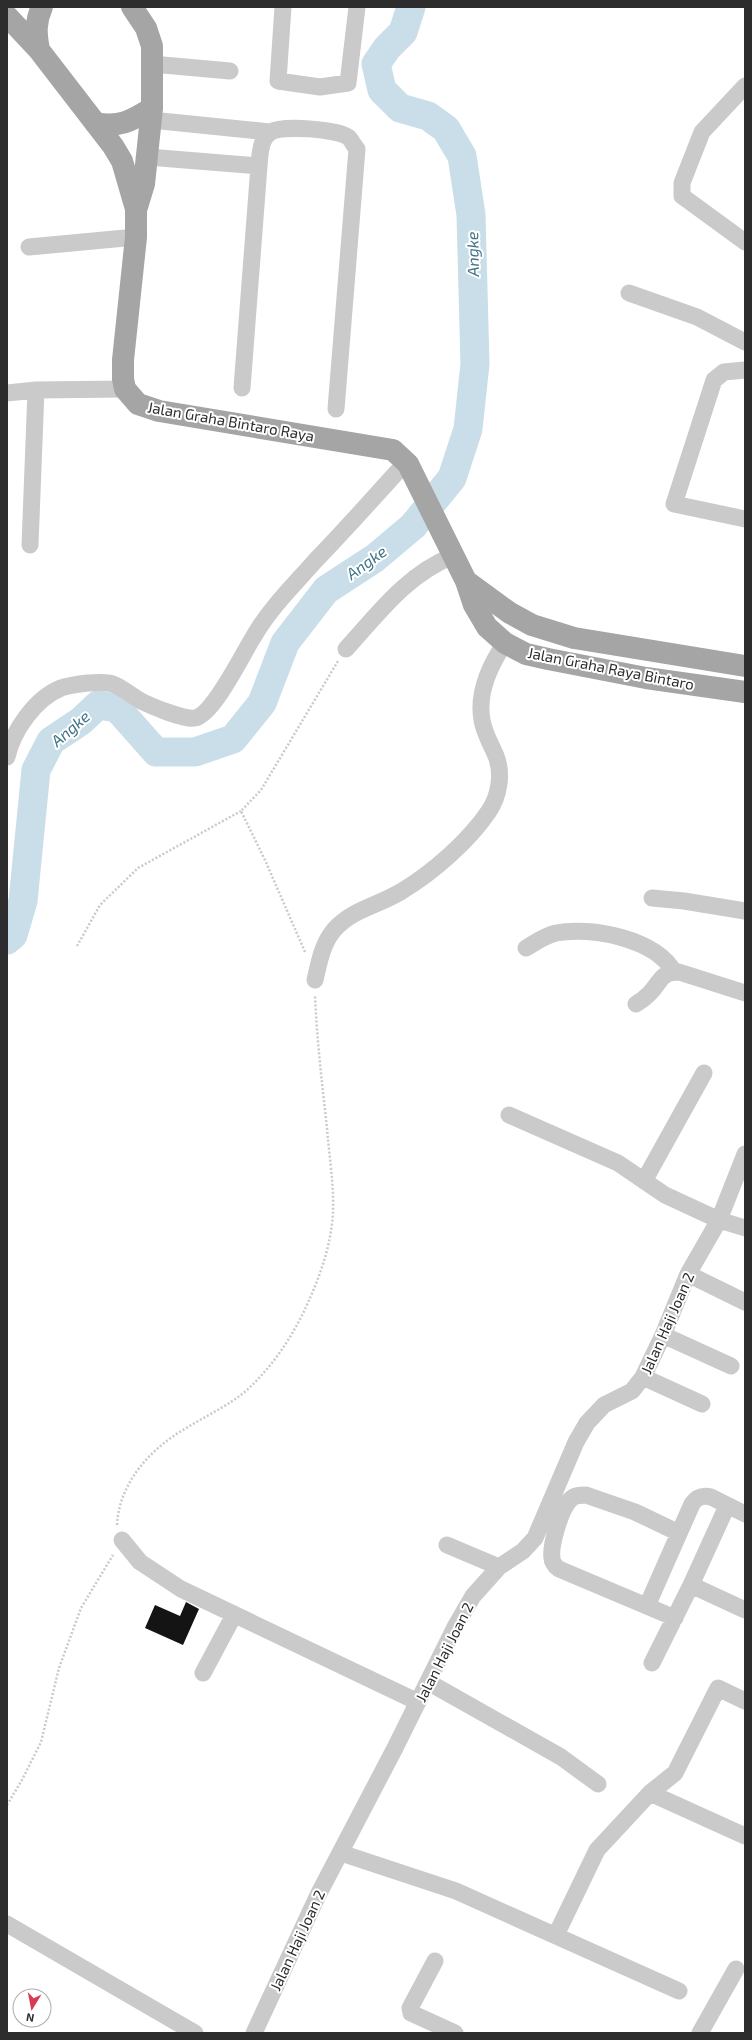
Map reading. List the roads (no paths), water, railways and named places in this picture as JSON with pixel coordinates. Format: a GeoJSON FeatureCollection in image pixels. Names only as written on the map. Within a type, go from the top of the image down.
{"type":"FeatureCollection","features":[{"type":"Feature","properties":{"kind":"main road"},"geometry":{"type":"LineString","coordinates":[[39,50],[36,29],[38,16],[42,7]]}},
{"type":"Feature","properties":{"kind":"main road"},"geometry":{"type":"LineString","coordinates":[[133,7],[146,28],[152,46],[151,114],[148,157],[144,184],[136,210]]}},
{"type":"Feature","properties":{"kind":"main road"},"geometry":{"type":"LineString","coordinates":[[7,16],[39,50],[122,161],[136,210],[136,237],[123,360],[125,389]]}},
{"type":"Feature","properties":{"kind":"main road"},"geometry":{"type":"LineString","coordinates":[[95,124],[114,126],[151,114]]}},
{"type":"Feature","properties":{"kind":"main road","name":"Jalan Graha Bintaro Raya"},"geometry":{"type":"LineString","coordinates":[[125,389],[138,404],[159,411],[393,450],[412,473],[449,548]]}},
{"type":"Feature","properties":{"kind":"main road","name":"Jalan Graha Raya Bintaro"},"geometry":{"type":"LineString","coordinates":[[449,548],[466,581],[474,605],[487,628],[505,643],[526,654],[646,678],[745,692]]}},
{"type":"Feature","properties":{"kind":"main road","name":"Jalan Graha Raya Bintaro"},"geometry":{"type":"LineString","coordinates":[[466,581],[510,613],[532,626],[567,636],[745,666]]}},
{"type":"Feature","properties":{"kind":"street"},"geometry":{"type":"LineString","coordinates":[[283,7],[278,81],[320,87],[348,83],[357,7]]}},
{"type":"Feature","properties":{"kind":"street"},"geometry":{"type":"LineString","coordinates":[[152,64],[230,71]]}},
{"type":"Feature","properties":{"kind":"street"},"geometry":{"type":"LineString","coordinates":[[745,86],[702,132],[682,182],[682,196],[745,242]]}},
{"type":"Feature","properties":{"kind":"street"},"geometry":{"type":"LineString","coordinates":[[151,114],[270,132],[281,128],[335,132],[348,137],[357,149],[336,408]]}},
{"type":"Feature","properties":{"kind":"street"},"geometry":{"type":"LineString","coordinates":[[242,388],[260,146],[270,132]]}},
{"type":"Feature","properties":{"kind":"street"},"geometry":{"type":"LineString","coordinates":[[148,157],[259,166]]}},
{"type":"Feature","properties":{"kind":"street"},"geometry":{"type":"LineString","coordinates":[[29,247],[136,237]]}},
{"type":"Feature","properties":{"kind":"street"},"geometry":{"type":"LineString","coordinates":[[629,293],[697,317],[745,342]]}},
{"type":"Feature","properties":{"kind":"street"},"geometry":{"type":"LineString","coordinates":[[745,370],[724,372],[714,380],[674,504],[745,520]]}},
{"type":"Feature","properties":{"kind":"street"},"geometry":{"type":"LineString","coordinates":[[7,393],[36,390],[125,389]]}},
{"type":"Feature","properties":{"kind":"street"},"geometry":{"type":"LineString","coordinates":[[30,545],[36,390]]}},
{"type":"Feature","properties":{"kind":"street"},"geometry":{"type":"LineString","coordinates":[[7,757],[8,750],[31,711],[43,698],[60,688],[71,685],[99,683],[114,684],[142,701],[181,716],[195,718],[207,711],[220,694],[262,622],[392,478],[412,473]]}},
{"type":"Feature","properties":{"kind":"street"},"geometry":{"type":"LineString","coordinates":[[346,649],[406,584],[435,563],[449,548]]}},
{"type":"Feature","properties":{"kind":"street"},"geometry":{"type":"LineString","coordinates":[[315,980],[324,945],[334,930],[347,918],[403,891],[443,860],[475,829],[490,810],[498,791],[500,774],[497,757],[482,720],[481,708],[486,677],[492,662],[505,643]]}},
{"type":"Feature","properties":{"kind":"street"},"geometry":{"type":"LineString","coordinates":[[652,898],[745,910]]}},
{"type":"Feature","properties":{"kind":"street"},"geometry":{"type":"LineString","coordinates":[[526,948],[542,938],[569,931],[614,935],[649,948],[669,962],[674,972]]}},
{"type":"Feature","properties":{"kind":"street"},"geometry":{"type":"LineString","coordinates":[[636,1004],[650,993],[663,975],[674,972],[679,972],[745,993]]}},
{"type":"Feature","properties":{"kind":"street"},"geometry":{"type":"LineString","coordinates":[[644,1181],[704,1073]]}},
{"type":"Feature","properties":{"kind":"street"},"geometry":{"type":"LineString","coordinates":[[509,1115],[618,1163],[665,1194],[719,1220],[745,1228]]}},
{"type":"Feature","properties":{"kind":"street","name":"Jalan Haji Joan 2"},"geometry":{"type":"LineString","coordinates":[[254,2033],[318,1895],[341,1853],[455,1627],[473,1596],[499,1567],[523,1551],[535,1538],[576,1442],[587,1423],[604,1405],[632,1391],[643,1377],[663,1335],[688,1274],[719,1220],[745,1154]]}},
{"type":"Feature","properties":{"kind":"street"},"geometry":{"type":"LineString","coordinates":[[688,1274],[745,1302]]}},
{"type":"Feature","properties":{"kind":"street"},"geometry":{"type":"LineString","coordinates":[[663,1335],[731,1366]]}},
{"type":"Feature","properties":{"kind":"street"},"geometry":{"type":"LineString","coordinates":[[643,1377],[702,1404]]}},
{"type":"Feature","properties":{"kind":"street"},"geometry":{"type":"LineString","coordinates":[[675,1618],[559,1568],[552,1560],[552,1548],[559,1522],[566,1504],[575,1496],[586,1495],[635,1512],[679,1533]]}},
{"type":"Feature","properties":{"kind":"street"},"geometry":{"type":"LineString","coordinates":[[647,1606],[692,1504],[700,1497],[712,1497],[745,1514]]}},
{"type":"Feature","properties":{"kind":"street"},"geometry":{"type":"LineString","coordinates":[[652,1663],[691,1585],[727,1506]]}},
{"type":"Feature","properties":{"kind":"street"},"geometry":{"type":"LineString","coordinates":[[122,1540],[140,1562],[160,1576],[234,1616],[418,1702]]}},
{"type":"Feature","properties":{"kind":"street"},"geometry":{"type":"LineString","coordinates":[[447,1544],[499,1567]]}},
{"type":"Feature","properties":{"kind":"street"},"geometry":{"type":"LineString","coordinates":[[691,1585],[745,1610]]}},
{"type":"Feature","properties":{"kind":"street"},"geometry":{"type":"LineString","coordinates":[[203,1673],[234,1616]]}},
{"type":"Feature","properties":{"kind":"street"},"geometry":{"type":"LineString","coordinates":[[428,1682],[561,1757],[598,1784]]}},
{"type":"Feature","properties":{"kind":"street"},"geometry":{"type":"LineString","coordinates":[[556,1935],[597,1850],[650,1793],[676,1773],[718,1688],[745,1701]]}},
{"type":"Feature","properties":{"kind":"street"},"geometry":{"type":"LineString","coordinates":[[650,1793],[745,1836]]}},
{"type":"Feature","properties":{"kind":"street"},"geometry":{"type":"LineString","coordinates":[[341,1853],[456,1891],[679,1991]]}},
{"type":"Feature","properties":{"kind":"street"},"geometry":{"type":"LineString","coordinates":[[7,1924],[176,2028],[195,2033]]}},
{"type":"Feature","properties":{"kind":"street"},"geometry":{"type":"LineString","coordinates":[[435,1961],[410,2008],[411,2013],[455,2033]]}},
{"type":"Feature","properties":{"kind":"street"},"geometry":{"type":"LineString","coordinates":[[700,2033],[736,1969]]}},
{"type":"Feature","properties":{"kind":"waterway","name":"Angke"},"geometry":{"type":"LineString","coordinates":[[7,940],[13,935],[23,901],[36,770],[51,741],[81,721],[98,705],[117,708],[156,752],[195,752],[233,739],[262,703],[285,643],[326,590],[375,558],[413,526],[452,478],[468,429],[475,364],[471,215],[462,156],[446,129],[428,116],[400,108],[382,90],[376,64],[387,48],[403,32],[411,7]]}}]}
